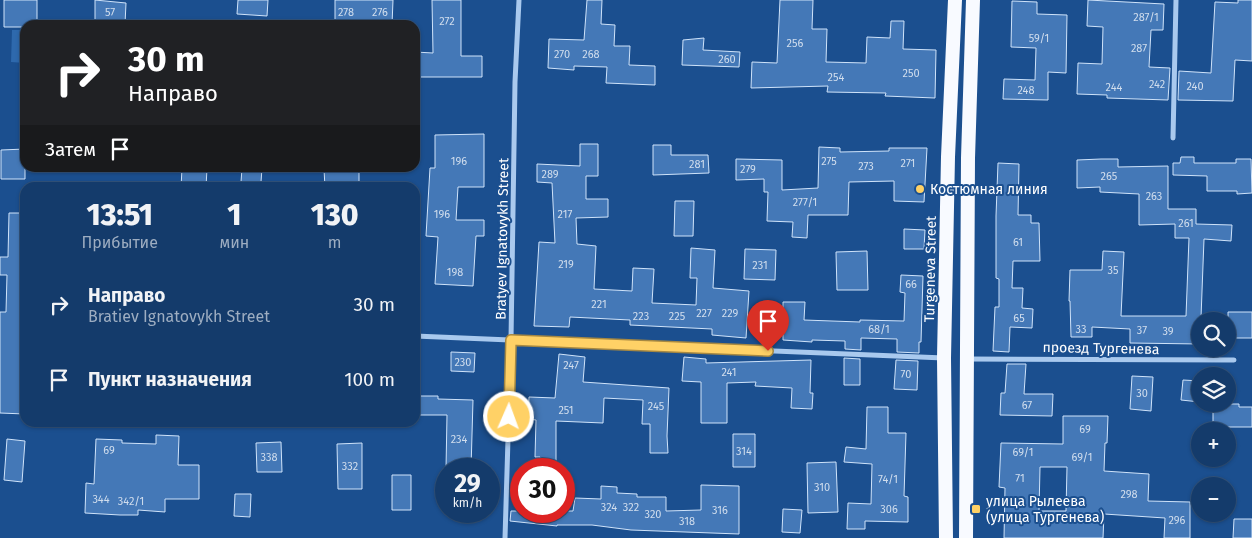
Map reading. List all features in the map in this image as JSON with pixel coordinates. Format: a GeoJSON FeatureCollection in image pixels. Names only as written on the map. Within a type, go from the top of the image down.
{"type":"FeatureCollection","features":[{"type":"Feature","properties":{"kind":"highway","name":"Turgeneva Street"},"geometry":{"type":"LineString","coordinates":[[946,538],[944,358],[948,157],[955,0]]}},
{"type":"Feature","properties":{"kind":"highway"},"geometry":{"type":"LineString","coordinates":[[966,538],[968,158],[973,0]]}},
{"type":"Feature","properties":{"kind":"street","name":"Bratyev Ignatovykh Street"},"geometry":{"type":"LineString","coordinates":[[505,538],[519,0]]}},
{"type":"Feature","properties":{"kind":"street"},"geometry":{"type":"LineString","coordinates":[[1173,138],[1176,0]]}},
{"type":"Feature","properties":{"kind":"street"},"geometry":{"type":"LineString","coordinates":[[420,336],[944,358]]}},
{"type":"Feature","properties":{"kind":"street","name":"проезд Тургенева"},"geometry":{"type":"LineString","coordinates":[[968,358],[1234,360]]}},
{"type":"Feature","properties":{"kind":"shaded area"},"geometry":{"type":"Polygon","coordinates":[[[12,30],[20,30],[20,63],[11,62],[12,30]]]}},
{"type":"Feature","properties":{"kind":"building"},"geometry":{"type":"Polygon","coordinates":[[[4,0],[37,0],[37,20],[20,20],[20,27],[4,27],[4,0]]]}},
{"type":"Feature","properties":{"kind":"building"},"geometry":{"type":"Polygon","coordinates":[[[95,0],[126,3],[125,20],[95,20],[95,0]]]}},
{"type":"Feature","properties":{"kind":"building"},"geometry":{"type":"Polygon","coordinates":[[[238,0],[268,0],[267,16],[237,14],[238,0]]]}},
{"type":"Feature","properties":{"kind":"building"},"geometry":{"type":"Polygon","coordinates":[[[335,0],[393,0],[392,20],[335,20],[335,0]]]}},
{"type":"Feature","properties":{"kind":"building"},"geometry":{"type":"Polygon","coordinates":[[[432,0],[461,0],[461,56],[482,56],[482,77],[420,77],[420,52],[433,53],[432,0]]]}},
{"type":"Feature","properties":{"kind":"building"},"geometry":{"type":"Polygon","coordinates":[[[587,0],[602,0],[601,24],[615,25],[614,46],[630,46],[629,65],[655,66],[655,85],[606,83],[607,67],[574,66],[574,70],[548,68],[549,39],[584,40],[587,0]]]}},
{"type":"Feature","properties":{"kind":"building"},"geometry":{"type":"Polygon","coordinates":[[[780,0],[813,0],[812,29],[827,29],[826,62],[866,63],[867,37],[890,38],[891,21],[904,21],[903,49],[936,50],[935,98],[885,96],[886,93],[827,92],[828,86],[751,88],[752,62],[777,63],[780,0]]]}},
{"type":"Feature","properties":{"kind":"building"},"geometry":{"type":"Polygon","coordinates":[[[1088,0],[1164,4],[1163,30],[1151,30],[1149,67],[1170,68],[1168,100],[1107,98],[1107,95],[1077,94],[1078,63],[1102,64],[1103,27],[1087,26],[1088,0]]]}},
{"type":"Feature","properties":{"kind":"building"},"geometry":{"type":"Polygon","coordinates":[[[1238,0],[1252,0],[1252,61],[1235,60],[1233,101],[1178,100],[1179,71],[1211,73],[1215,2],[1238,3],[1238,0]]]}},
{"type":"Feature","properties":{"kind":"building"},"geometry":{"type":"Polygon","coordinates":[[[1012,1],[1037,2],[1037,14],[1067,15],[1066,73],[1048,72],[1048,100],[1003,99],[1004,79],[1035,80],[1036,48],[1011,47],[1012,1]]]}},
{"type":"Feature","properties":{"kind":"building"},"geometry":{"type":"Polygon","coordinates":[[[704,38],[703,50],[740,52],[739,67],[682,65],[683,40],[704,38]]]}},
{"type":"Feature","properties":{"kind":"building"},"geometry":{"type":"Polygon","coordinates":[[[484,134],[484,187],[458,187],[456,220],[484,220],[484,236],[476,236],[473,286],[435,284],[438,237],[426,236],[430,168],[435,168],[435,135],[484,134]]]}},
{"type":"Feature","properties":{"kind":"building"},"geometry":{"type":"Polygon","coordinates":[[[580,144],[598,144],[598,176],[586,176],[586,199],[608,199],[608,217],[576,218],[577,244],[596,246],[594,289],[632,291],[633,268],[654,269],[652,303],[696,305],[697,278],[690,278],[691,248],[715,250],[713,288],[749,291],[746,338],[712,335],[712,329],[630,325],[630,320],[570,317],[569,327],[534,326],[539,242],[555,243],[552,183],[537,182],[537,164],[580,166],[580,144]]]}},
{"type":"Feature","properties":{"kind":"building"},"geometry":{"type":"Polygon","coordinates":[[[653,145],[671,145],[671,155],[708,155],[709,173],[653,175],[653,145]]]}},
{"type":"Feature","properties":{"kind":"building"},"geometry":{"type":"Polygon","coordinates":[[[819,147],[840,148],[840,152],[889,151],[889,148],[927,148],[924,202],[894,201],[894,181],[849,182],[848,215],[808,215],[807,238],[792,237],[793,222],[767,221],[768,192],[764,192],[764,179],[736,180],[736,159],[782,160],[782,190],[818,188],[819,147]]]}},
{"type":"Feature","properties":{"kind":"building"},"geometry":{"type":"Polygon","coordinates":[[[20,149],[20,172],[25,172],[25,179],[1,179],[1,150],[20,149]]]}},
{"type":"Feature","properties":{"kind":"building"},"geometry":{"type":"Polygon","coordinates":[[[1181,157],[1194,157],[1194,163],[1236,163],[1236,159],[1251,159],[1252,193],[1237,194],[1237,191],[1207,191],[1207,176],[1173,175],[1173,163],[1180,163],[1181,157]]]}},
{"type":"Feature","properties":{"kind":"building"},"geometry":{"type":"Polygon","coordinates":[[[1118,159],[1118,167],[1168,166],[1168,209],[1196,209],[1196,224],[1232,225],[1231,241],[1204,239],[1201,312],[1191,312],[1191,344],[1130,343],[1130,329],[1092,327],[1092,337],[1071,337],[1070,270],[1102,270],[1103,251],[1124,252],[1121,316],[1186,316],[1189,238],[1175,238],[1175,224],[1139,225],[1139,194],[1100,192],[1100,187],[1077,188],[1077,160],[1118,159]]]}},
{"type":"Feature","properties":{"kind":"building"},"geometry":{"type":"Polygon","coordinates":[[[998,163],[1019,164],[1018,215],[1031,215],[1031,223],[1039,223],[1040,261],[1013,261],[1012,288],[1023,288],[1022,308],[1033,309],[1032,328],[1010,327],[1009,352],[993,351],[995,307],[999,307],[999,279],[996,278],[998,163]]]}},
{"type":"Feature","properties":{"kind":"building"},"geometry":{"type":"Polygon","coordinates":[[[182,172],[207,172],[206,182],[181,182],[182,172]]]}},
{"type":"Feature","properties":{"kind":"building"},"geometry":{"type":"Polygon","coordinates":[[[242,172],[262,172],[261,182],[241,182],[242,172]]]}},
{"type":"Feature","properties":{"kind":"building"},"geometry":{"type":"Polygon","coordinates":[[[324,172],[359,172],[359,182],[325,182],[324,172]]]}},
{"type":"Feature","properties":{"kind":"building"},"geometry":{"type":"Polygon","coordinates":[[[675,201],[694,201],[693,236],[674,236],[675,201]]]}},
{"type":"Feature","properties":{"kind":"building"},"geometry":{"type":"Polygon","coordinates":[[[9,213],[20,213],[20,414],[0,413],[0,312],[6,312],[7,275],[0,275],[0,257],[8,257],[9,213]]]}},
{"type":"Feature","properties":{"kind":"building"},"geometry":{"type":"Polygon","coordinates":[[[904,229],[925,230],[924,249],[904,249],[904,229]]]}},
{"type":"Feature","properties":{"kind":"building"},"geometry":{"type":"Polygon","coordinates":[[[745,249],[776,250],[775,280],[744,279],[745,249]]]}},
{"type":"Feature","properties":{"kind":"building"},"geometry":{"type":"Polygon","coordinates":[[[867,251],[868,290],[837,290],[836,252],[867,251]]]}},
{"type":"Feature","properties":{"kind":"building"},"geometry":{"type":"Polygon","coordinates":[[[901,275],[923,276],[919,353],[897,352],[897,339],[861,338],[861,350],[845,349],[845,341],[812,340],[812,342],[783,340],[783,302],[805,302],[804,320],[904,321],[905,293],[900,292],[901,275]]]}},
{"type":"Feature","properties":{"kind":"building"},"geometry":{"type":"Polygon","coordinates":[[[1236,312],[1252,312],[1252,338],[1236,338],[1236,312]]]}},
{"type":"Feature","properties":{"kind":"building"},"geometry":{"type":"Polygon","coordinates":[[[451,352],[475,353],[474,372],[451,371],[451,352]]]}},
{"type":"Feature","properties":{"kind":"building"},"geometry":{"type":"Polygon","coordinates":[[[559,354],[585,357],[583,382],[669,388],[668,453],[650,453],[650,424],[642,424],[643,400],[604,398],[603,423],[556,421],[556,458],[535,457],[536,420],[528,419],[529,397],[555,398],[559,354]]]}},
{"type":"Feature","properties":{"kind":"building"},"geometry":{"type":"Polygon","coordinates":[[[684,357],[706,359],[706,363],[811,360],[810,393],[813,393],[812,409],[791,408],[792,388],[755,386],[756,382],[727,383],[727,423],[701,423],[701,382],[682,381],[684,357]]]}},
{"type":"Feature","properties":{"kind":"building"},"geometry":{"type":"Polygon","coordinates":[[[844,358],[860,359],[860,385],[844,385],[844,358]]]}},
{"type":"Feature","properties":{"kind":"building"},"geometry":{"type":"Polygon","coordinates":[[[896,360],[918,361],[917,390],[894,389],[896,360]]]}},
{"type":"Feature","properties":{"kind":"building"},"geometry":{"type":"Polygon","coordinates":[[[1007,364],[1026,364],[1024,394],[1053,394],[1052,416],[1000,415],[1001,393],[1005,393],[1007,364]]]}},
{"type":"Feature","properties":{"kind":"building"},"geometry":{"type":"Polygon","coordinates":[[[1132,376],[1153,377],[1151,411],[1130,409],[1132,376]]]}},
{"type":"Feature","properties":{"kind":"building"},"geometry":{"type":"Polygon","coordinates":[[[1183,380],[1191,380],[1191,401],[1181,400],[1183,380]]]}},
{"type":"Feature","properties":{"kind":"building"},"geometry":{"type":"Polygon","coordinates":[[[420,396],[438,396],[438,399],[473,400],[471,458],[446,458],[447,415],[420,415],[420,396]]]}},
{"type":"Feature","properties":{"kind":"building"},"geometry":{"type":"Polygon","coordinates":[[[1236,404],[1239,404],[1239,407],[1252,407],[1252,427],[1236,427],[1236,422],[1213,422],[1213,412],[1236,412],[1236,404]]]}},
{"type":"Feature","properties":{"kind":"building"},"geometry":{"type":"Polygon","coordinates":[[[867,407],[888,407],[888,433],[906,433],[904,496],[908,497],[908,522],[865,521],[865,529],[847,529],[848,503],[871,504],[872,464],[844,462],[846,447],[866,449],[867,407]]]}},
{"type":"Feature","properties":{"kind":"building"},"geometry":{"type":"Polygon","coordinates":[[[1063,416],[1108,416],[1104,471],[1149,474],[1148,501],[1190,502],[1190,538],[1164,538],[1165,518],[1104,514],[1103,538],[1004,538],[1005,488],[999,487],[1001,443],[1063,444],[1063,416]],[[1040,467],[1039,511],[1066,511],[1067,467],[1040,467]]]}},
{"type":"Feature","properties":{"kind":"building"},"geometry":{"type":"Polygon","coordinates":[[[733,434],[755,434],[755,467],[733,467],[733,434]]]}},
{"type":"Feature","properties":{"kind":"building"},"geometry":{"type":"Polygon","coordinates":[[[156,435],[179,436],[178,465],[199,465],[199,499],[165,499],[165,512],[138,510],[138,515],[85,513],[86,483],[94,484],[96,439],[122,440],[122,443],[156,444],[156,435]]]}},
{"type":"Feature","properties":{"kind":"building"},"geometry":{"type":"Polygon","coordinates":[[[7,439],[25,441],[22,482],[4,480],[7,439]]]}},
{"type":"Feature","properties":{"kind":"building"},"geometry":{"type":"Polygon","coordinates":[[[281,442],[282,472],[257,472],[256,443],[281,442]]]}},
{"type":"Feature","properties":{"kind":"building"},"geometry":{"type":"Polygon","coordinates":[[[362,443],[362,489],[338,489],[337,444],[362,443]]]}},
{"type":"Feature","properties":{"kind":"building"},"geometry":{"type":"Polygon","coordinates":[[[836,462],[838,512],[808,513],[807,463],[836,462]]]}},
{"type":"Feature","properties":{"kind":"building"},"geometry":{"type":"Polygon","coordinates":[[[392,475],[411,475],[411,510],[392,510],[392,475]]]}},
{"type":"Feature","properties":{"kind":"building"},"geometry":{"type":"Polygon","coordinates":[[[701,485],[739,486],[739,534],[631,530],[592,525],[557,526],[529,523],[575,523],[575,498],[601,499],[601,486],[617,487],[617,493],[637,494],[637,497],[666,497],[666,511],[701,510],[701,485]]]}},
{"type":"Feature","properties":{"kind":"building"},"geometry":{"type":"Polygon","coordinates":[[[235,494],[251,494],[250,517],[234,516],[235,494]]]}},
{"type":"Feature","properties":{"kind":"building"},"geometry":{"type":"Polygon","coordinates":[[[783,509],[802,510],[800,533],[782,532],[783,509]]]}},
{"type":"Feature","properties":{"kind":"building"},"geometry":{"type":"Polygon","coordinates":[[[1236,519],[1252,519],[1252,538],[1233,538],[1234,522],[1236,522],[1236,519]]]}},
{"type":"Feature","properties":{"kind":"place","name":"Костюмная линия"},"geometry":{"type":"Point","coordinates":[920,189]}},
{"type":"Feature","properties":{"kind":"place","name":"улица Рылеева (улица Тургенева)"},"geometry":{"type":"Point","coordinates":[976,509]}},
{"type":"Feature","properties":{"kind":"route"},"geometry":{"type":"LineString","coordinates":[[509,417],[511,340],[768,351]]}}]}
